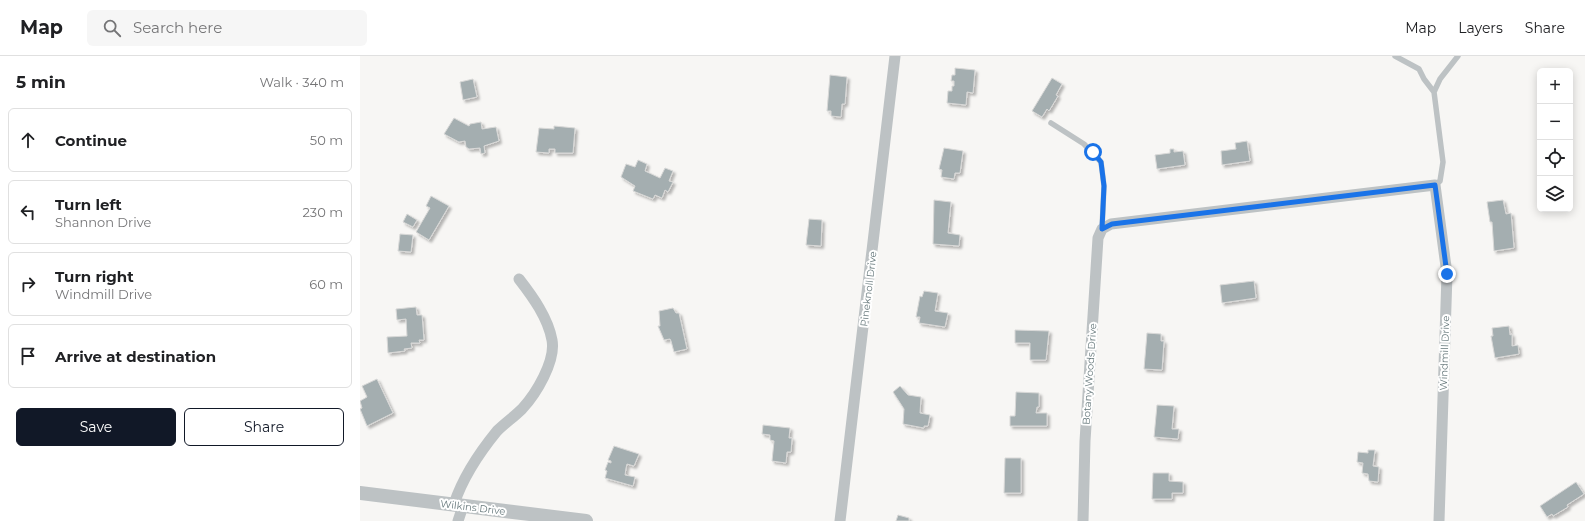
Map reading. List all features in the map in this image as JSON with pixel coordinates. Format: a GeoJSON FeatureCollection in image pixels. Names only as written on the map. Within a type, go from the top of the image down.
{"type":"FeatureCollection","features":[{"type":"Feature","properties":{"kind":"street","name":"Pineknoll Drive"},"geometry":{"type":"LineString","coordinates":[[840,521],[895,56]]}},
{"type":"Feature","properties":{"kind":"street"},"geometry":{"type":"LineString","coordinates":[[1102,229],[1112,224],[1435,185]]}},
{"type":"Feature","properties":{"kind":"street","name":"Windmill Drive"},"geometry":{"type":"LineString","coordinates":[[1435,185],[1447,274],[1439,521]]}},
{"type":"Feature","properties":{"kind":"street","name":"Botany Woods Drive"},"geometry":{"type":"LineString","coordinates":[[1082,521],[1085,441],[1098,238],[1102,229]]}},
{"type":"Feature","properties":{"kind":"street"},"geometry":{"type":"LineString","coordinates":[[458,521],[461,483],[498,430],[523,408],[537,390],[550,362],[552,341],[545,319],[531,295],[519,279]]}},
{"type":"Feature","properties":{"kind":"street","name":"Wilkins Drive"},"geometry":{"type":"LineString","coordinates":[[360,493],[586,521]]}},
{"type":"Feature","properties":{"kind":"lane"},"geometry":{"type":"LineString","coordinates":[[1395,56],[1419,69],[1424,79],[1434,92],[1443,162],[1440,181],[1435,185]]}},
{"type":"Feature","properties":{"kind":"lane"},"geometry":{"type":"LineString","coordinates":[[1434,92],[1440,78],[1458,56]]}},
{"type":"Feature","properties":{"kind":"lane"},"geometry":{"type":"LineString","coordinates":[[1051,122],[1084,144],[1101,162],[1104,186],[1102,229]]}},
{"type":"Feature","properties":{"kind":"building"},"geometry":{"type":"Polygon","coordinates":[[[955,68],[975,70],[973,93],[967,92],[966,105],[947,103],[948,91],[952,91],[952,86],[954,86],[954,81],[951,81],[952,75],[955,75],[955,68]]]}},
{"type":"Feature","properties":{"kind":"building"},"geometry":{"type":"Polygon","coordinates":[[[830,75],[847,77],[845,104],[842,104],[841,117],[831,116],[831,111],[827,111],[830,75]]]}},
{"type":"Feature","properties":{"kind":"building"},"geometry":{"type":"Polygon","coordinates":[[[1052,78],[1062,84],[1056,95],[1058,96],[1049,111],[1047,109],[1042,117],[1032,111],[1052,78]]]}},
{"type":"Feature","properties":{"kind":"building"},"geometry":{"type":"Polygon","coordinates":[[[473,79],[477,97],[463,100],[460,82],[473,79]]]}},
{"type":"Feature","properties":{"kind":"building"},"geometry":{"type":"Polygon","coordinates":[[[454,118],[469,126],[470,124],[481,122],[482,129],[496,127],[499,141],[484,146],[485,153],[481,154],[480,148],[469,149],[466,147],[465,141],[459,142],[444,134],[454,118]]]}},
{"type":"Feature","properties":{"kind":"building"},"geometry":{"type":"Polygon","coordinates":[[[554,126],[575,128],[573,153],[555,153],[555,149],[549,149],[549,153],[536,152],[539,128],[554,129],[554,126]]]}},
{"type":"Feature","properties":{"kind":"building"},"geometry":{"type":"Polygon","coordinates":[[[1247,141],[1250,161],[1222,165],[1221,151],[1236,149],[1235,143],[1247,141]]]}},
{"type":"Feature","properties":{"kind":"building"},"geometry":{"type":"Polygon","coordinates":[[[944,148],[963,151],[960,173],[955,173],[954,179],[941,177],[942,170],[939,169],[944,148]]]}},
{"type":"Feature","properties":{"kind":"building"},"geometry":{"type":"Polygon","coordinates":[[[1170,149],[1174,149],[1174,152],[1183,151],[1185,165],[1157,169],[1155,155],[1170,153],[1170,149]]]}},
{"type":"Feature","properties":{"kind":"building"},"geometry":{"type":"Polygon","coordinates":[[[638,160],[647,164],[645,171],[660,178],[665,168],[673,171],[669,181],[673,182],[668,192],[665,190],[662,198],[655,195],[653,199],[633,191],[635,186],[621,177],[626,164],[635,167],[638,160]]]}},
{"type":"Feature","properties":{"kind":"building"},"geometry":{"type":"Polygon","coordinates":[[[431,196],[449,206],[429,240],[416,232],[430,208],[426,206],[431,196]]]}},
{"type":"Feature","properties":{"kind":"building"},"geometry":{"type":"Polygon","coordinates":[[[934,200],[951,202],[948,233],[960,235],[959,246],[933,244],[934,200]]]}},
{"type":"Feature","properties":{"kind":"building"},"geometry":{"type":"Polygon","coordinates":[[[1503,200],[1506,214],[1511,213],[1514,248],[1494,251],[1492,222],[1490,222],[1487,202],[1503,200]]]}},
{"type":"Feature","properties":{"kind":"building"},"geometry":{"type":"Polygon","coordinates":[[[407,214],[417,220],[413,227],[403,222],[407,214]]]}},
{"type":"Feature","properties":{"kind":"building"},"geometry":{"type":"Polygon","coordinates":[[[809,219],[822,220],[821,246],[806,245],[809,219]]]}},
{"type":"Feature","properties":{"kind":"building"},"geometry":{"type":"Polygon","coordinates":[[[400,234],[413,235],[411,252],[398,251],[400,234]]]}},
{"type":"Feature","properties":{"kind":"building"},"geometry":{"type":"Polygon","coordinates":[[[1254,281],[1256,298],[1222,303],[1220,285],[1254,281]]]}},
{"type":"Feature","properties":{"kind":"building"},"geometry":{"type":"Polygon","coordinates":[[[924,291],[938,293],[935,311],[948,313],[945,327],[919,323],[920,317],[916,317],[920,296],[922,297],[924,291]]]}},
{"type":"Feature","properties":{"kind":"building"},"geometry":{"type":"Polygon","coordinates":[[[416,307],[417,315],[422,315],[424,340],[419,340],[420,343],[411,343],[412,348],[404,349],[405,351],[388,353],[387,337],[407,336],[406,319],[397,320],[396,309],[416,307]]]}},
{"type":"Feature","properties":{"kind":"building"},"geometry":{"type":"Polygon","coordinates":[[[673,308],[676,313],[679,313],[687,349],[674,352],[670,339],[664,340],[658,326],[660,326],[659,311],[673,308]]]}},
{"type":"Feature","properties":{"kind":"building"},"geometry":{"type":"Polygon","coordinates":[[[1509,326],[1510,335],[1512,334],[1512,346],[1518,345],[1519,354],[1495,358],[1491,336],[1493,336],[1492,328],[1509,326]]]}},
{"type":"Feature","properties":{"kind":"building"},"geometry":{"type":"Polygon","coordinates":[[[1015,330],[1049,331],[1046,360],[1030,360],[1030,343],[1015,343],[1015,330]]]}},
{"type":"Feature","properties":{"kind":"building"},"geometry":{"type":"Polygon","coordinates":[[[1147,333],[1161,334],[1161,341],[1164,341],[1162,370],[1144,369],[1147,333]]]}},
{"type":"Feature","properties":{"kind":"building"},"geometry":{"type":"Polygon","coordinates":[[[377,379],[393,413],[367,426],[360,409],[362,408],[360,401],[367,397],[362,386],[377,379]]]}},
{"type":"Feature","properties":{"kind":"building"},"geometry":{"type":"Polygon","coordinates":[[[900,386],[908,395],[921,397],[920,413],[930,415],[928,426],[924,426],[924,428],[903,424],[904,409],[893,392],[900,386]]]}},
{"type":"Feature","properties":{"kind":"building"},"geometry":{"type":"Polygon","coordinates":[[[1016,392],[1039,393],[1039,407],[1037,407],[1036,413],[1047,413],[1047,426],[1010,426],[1010,416],[1015,416],[1016,392]]]}},
{"type":"Feature","properties":{"kind":"building"},"geometry":{"type":"Polygon","coordinates":[[[1157,405],[1174,406],[1172,429],[1179,429],[1178,439],[1154,437],[1157,405]]]}},
{"type":"Feature","properties":{"kind":"building"},"geometry":{"type":"Polygon","coordinates":[[[763,425],[790,428],[789,438],[792,438],[791,452],[787,452],[786,463],[772,461],[774,441],[770,440],[770,435],[762,434],[763,425]]]}},
{"type":"Feature","properties":{"kind":"building"},"geometry":{"type":"Polygon","coordinates":[[[614,446],[639,454],[634,466],[627,464],[626,468],[625,475],[635,477],[633,486],[605,478],[607,471],[605,470],[608,462],[611,463],[611,461],[608,460],[614,446]]]}},
{"type":"Feature","properties":{"kind":"building"},"geometry":{"type":"Polygon","coordinates":[[[1368,450],[1375,450],[1373,466],[1379,467],[1378,482],[1369,481],[1368,474],[1362,473],[1363,463],[1357,462],[1358,452],[1368,453],[1368,450]]]}},
{"type":"Feature","properties":{"kind":"building"},"geometry":{"type":"Polygon","coordinates":[[[1005,458],[1021,458],[1021,493],[1004,493],[1005,458]]]}},
{"type":"Feature","properties":{"kind":"building"},"geometry":{"type":"Polygon","coordinates":[[[1153,473],[1169,473],[1169,481],[1183,482],[1183,493],[1172,493],[1172,499],[1152,499],[1153,473]]]}},
{"type":"Feature","properties":{"kind":"building"},"geometry":{"type":"Polygon","coordinates":[[[1576,482],[1584,494],[1567,505],[1568,507],[1553,516],[1552,514],[1547,517],[1540,506],[1576,482]]]}},
{"type":"Feature","properties":{"kind":"building"},"geometry":{"type":"Polygon","coordinates":[[[898,515],[909,518],[909,521],[896,521],[898,515]]]}},
{"type":"Feature","properties":{"kind":"route"},"geometry":{"type":"LineString","coordinates":[[1093,152],[1101,162],[1104,186],[1101,221],[1102,229],[1112,224],[1435,185],[1447,274]]}}]}
